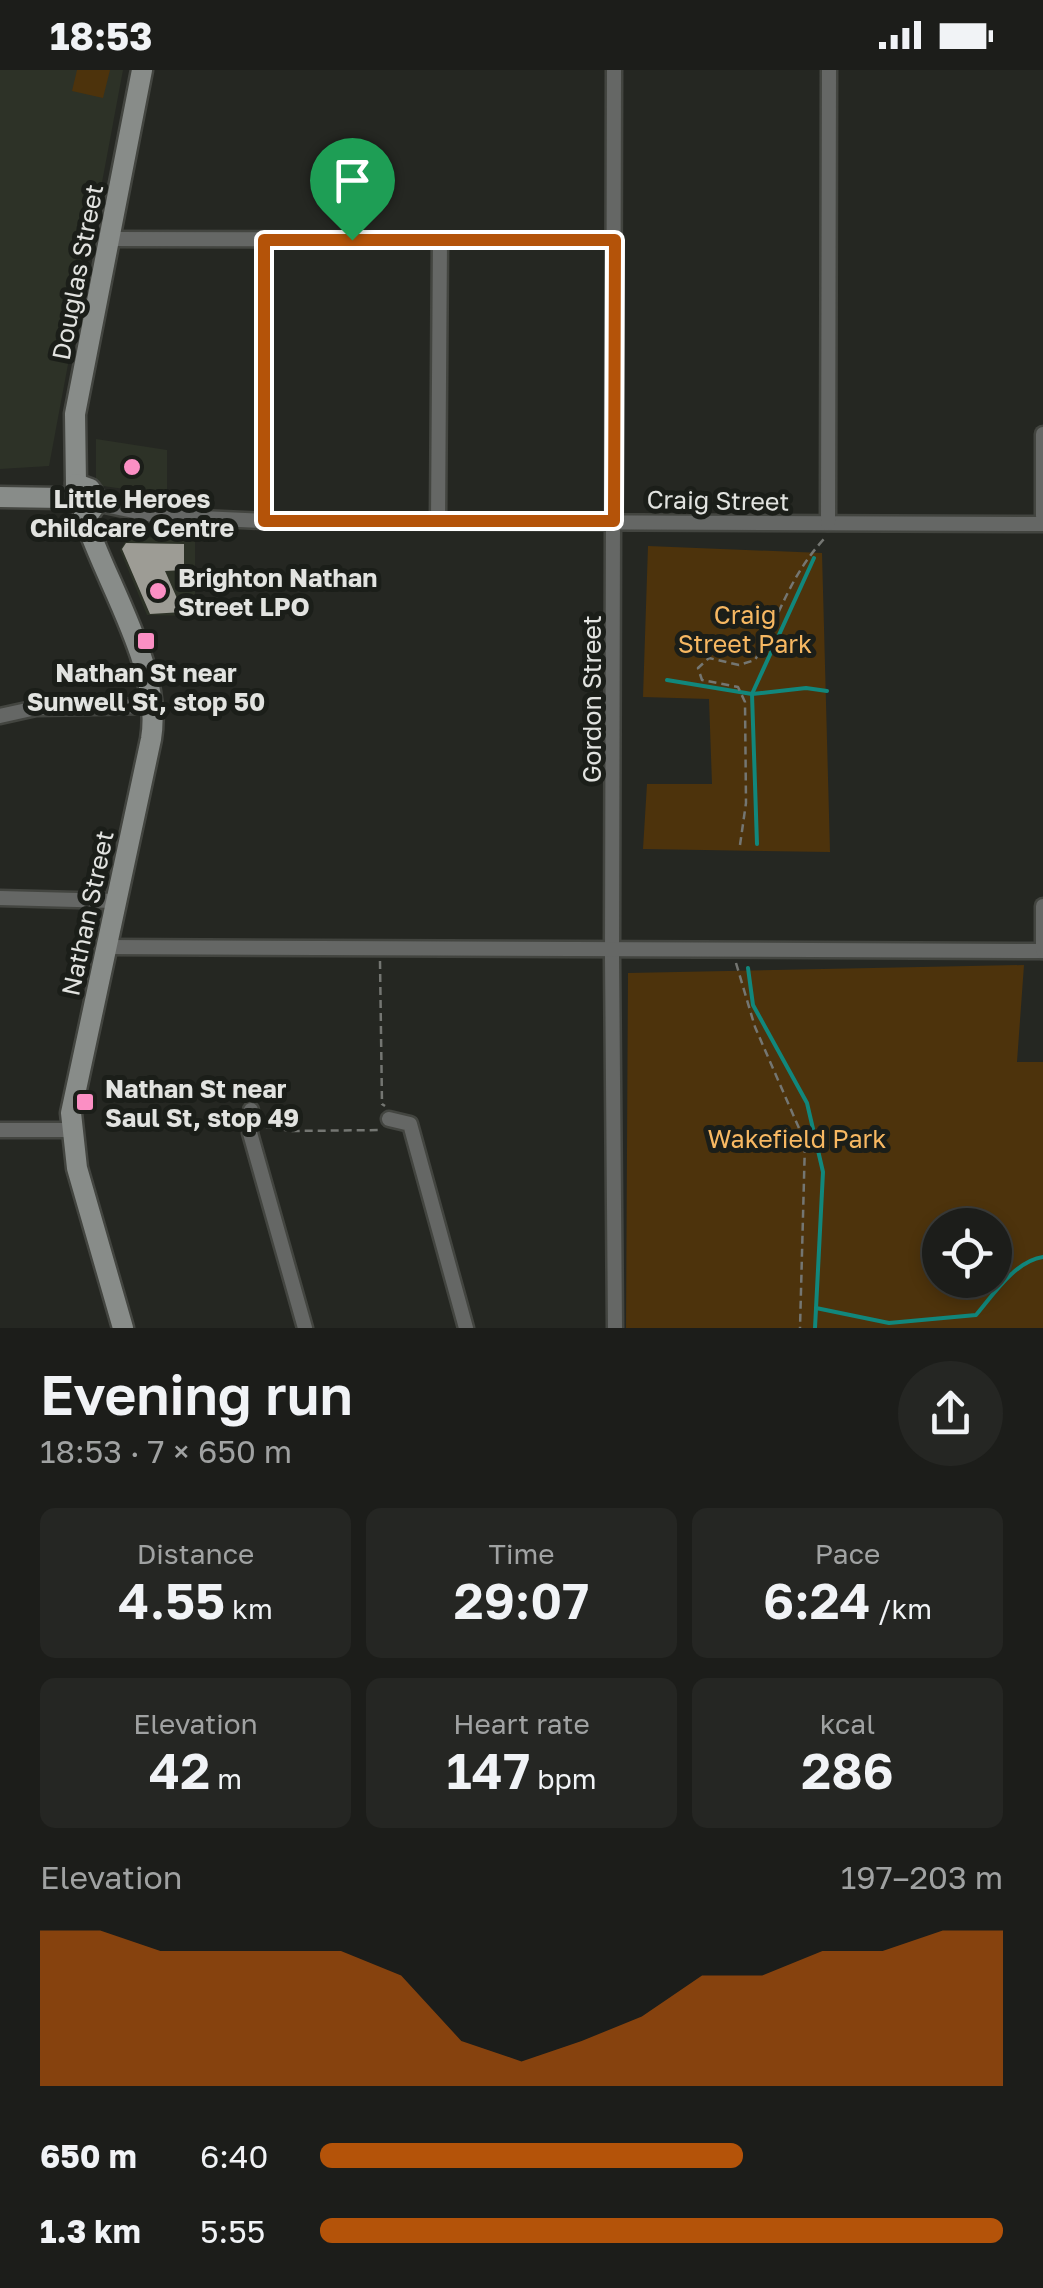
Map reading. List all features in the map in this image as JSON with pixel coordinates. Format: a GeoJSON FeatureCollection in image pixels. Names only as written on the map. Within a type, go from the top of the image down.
{"type":"FeatureCollection","features":[{"type":"Feature","properties":{"kind":"street","name":"Douglas Street"},"geometry":{"type":"LineString","coordinates":[[69,491],[76,414],[142,70]]}},
{"type":"Feature","properties":{"kind":"street","name":"Gordon Street"},"geometry":{"type":"LineString","coordinates":[[614,70],[615,1328]]}},
{"type":"Feature","properties":{"kind":"street"},"geometry":{"type":"LineString","coordinates":[[827,530],[829,70]]}},
{"type":"Feature","properties":{"kind":"street"},"geometry":{"type":"LineString","coordinates":[[108,239],[615,240]]}},
{"type":"Feature","properties":{"kind":"street"},"geometry":{"type":"LineString","coordinates":[[264,240],[264,521]]}},
{"type":"Feature","properties":{"kind":"street"},"geometry":{"type":"LineString","coordinates":[[438,521],[440,240]]}},
{"type":"Feature","properties":{"kind":"street"},"geometry":{"type":"LineString","coordinates":[[1043,434],[1043,516]]}},
{"type":"Feature","properties":{"kind":"street"},"geometry":{"type":"LineString","coordinates":[[0,497],[90,489],[90,509]]}},
{"type":"Feature","properties":{"kind":"street","name":"Craig Street"},"geometry":{"type":"LineString","coordinates":[[90,509],[264,521],[614,521],[827,530],[1043,524]]}},
{"type":"Feature","properties":{"kind":"street","name":"Nathan Street"},"geometry":{"type":"LineString","coordinates":[[90,509],[154,706],[151,739],[74,1093],[71,1130],[122,1328]]}},
{"type":"Feature","properties":{"kind":"street"},"geometry":{"type":"LineString","coordinates":[[0,716],[36,708],[154,706]]}},
{"type":"Feature","properties":{"kind":"street"},"geometry":{"type":"LineString","coordinates":[[0,898],[116,901]]}},
{"type":"Feature","properties":{"kind":"street"},"geometry":{"type":"LineString","coordinates":[[106,947],[1043,951],[1043,906]]}},
{"type":"Feature","properties":{"kind":"street"},"geometry":{"type":"LineString","coordinates":[[251,1117],[305,1328]]}},
{"type":"Feature","properties":{"kind":"street"},"geometry":{"type":"LineString","coordinates":[[389,1119],[410,1124],[466,1328]]}},
{"type":"Feature","properties":{"kind":"street"},"geometry":{"type":"LineString","coordinates":[[0,1130],[71,1130]]}},
{"type":"Feature","properties":{"kind":"path"},"geometry":{"type":"LineString","coordinates":[[740,845],[746,803],[746,702],[738,687],[702,680],[698,668],[709,658],[739,665],[755,660],[792,580],[827,530]]}},
{"type":"Feature","properties":{"kind":"path"},"geometry":{"type":"LineString","coordinates":[[251,1117],[292,1132],[380,1132],[390,1112],[382,1104],[380,949]]}},
{"type":"Feature","properties":{"kind":"path"},"geometry":{"type":"LineString","coordinates":[[732,950],[755,1027],[805,1142],[800,1328]]}},
{"type":"Feature","properties":{"kind":"shaded area"},"geometry":{"type":"Polygon","coordinates":[[[0,70],[123,70],[49,466],[0,469],[0,70]]]}},
{"type":"Feature","properties":{"kind":"shaded area","name":"Little Heroes Childcare Centre"},"geometry":{"type":"Polygon","coordinates":[[[96,439],[167,450],[167,495],[96,485],[96,439]]]}},
{"type":"Feature","properties":{"kind":"shaded area"},"geometry":{"type":"Polygon","coordinates":[[[195,536],[195,616],[147,615],[120,550],[128,538],[195,536]]]}},
{"type":"Feature","properties":{"kind":"green space"},"geometry":{"type":"Polygon","coordinates":[[[77,70],[110,70],[103,98],[72,91],[77,70]]]}},
{"type":"Feature","properties":{"kind":"green space","name":"Craig Street Park"},"geometry":{"type":"Polygon","coordinates":[[[648,546],[822,553],[830,852],[643,849],[647,784],[712,784],[709,699],[643,697],[648,546]]]}},
{"type":"Feature","properties":{"kind":"green space","name":"Wakefield Park"},"geometry":{"type":"Polygon","coordinates":[[[1024,965],[1017,1062],[1043,1062],[1043,1328],[626,1328],[628,973],[1024,965]]]}},
{"type":"Feature","properties":{"kind":"building"},"geometry":{"type":"Polygon","coordinates":[[[126,543],[184,544],[184,570],[165,571],[183,612],[150,614],[122,549],[126,543]]]}},
{"type":"Feature","properties":{"kind":"waterway"},"geometry":{"type":"LineString","coordinates":[[757,844],[752,694],[814,558]]}},
{"type":"Feature","properties":{"kind":"waterway"},"geometry":{"type":"LineString","coordinates":[[667,680],[752,694],[806,688],[827,691]]}},
{"type":"Feature","properties":{"kind":"waterway"},"geometry":{"type":"LineString","coordinates":[[748,968],[753,1005],[807,1103],[823,1172],[815,1328]]}},
{"type":"Feature","properties":{"kind":"waterway"},"geometry":{"type":"LineString","coordinates":[[816,1308],[889,1323],[976,1315],[1014,1272],[1043,1257]]}},
{"type":"Feature","properties":{"kind":"place","name":"Little Heroes Childcare Centre"},"geometry":{"type":"Point","coordinates":[132,467]}},
{"type":"Feature","properties":{"kind":"place","name":"Brighton Nathan Street LPO"},"geometry":{"type":"Point","coordinates":[158,591]}},
{"type":"Feature","properties":{"kind":"place","name":"Nathan St near Sunwell St, stop 50"},"geometry":{"type":"Point","coordinates":[146,641]}},
{"type":"Feature","properties":{"kind":"place","name":"Nathan St near Saul St, stop 49"},"geometry":{"type":"Point","coordinates":[85,1102]}},
{"type":"Feature","properties":{"kind":"route"},"geometry":{"type":"LineString","coordinates":[[264,240],[352,240],[615,240],[614,521],[264,521],[264,240]]}}]}
